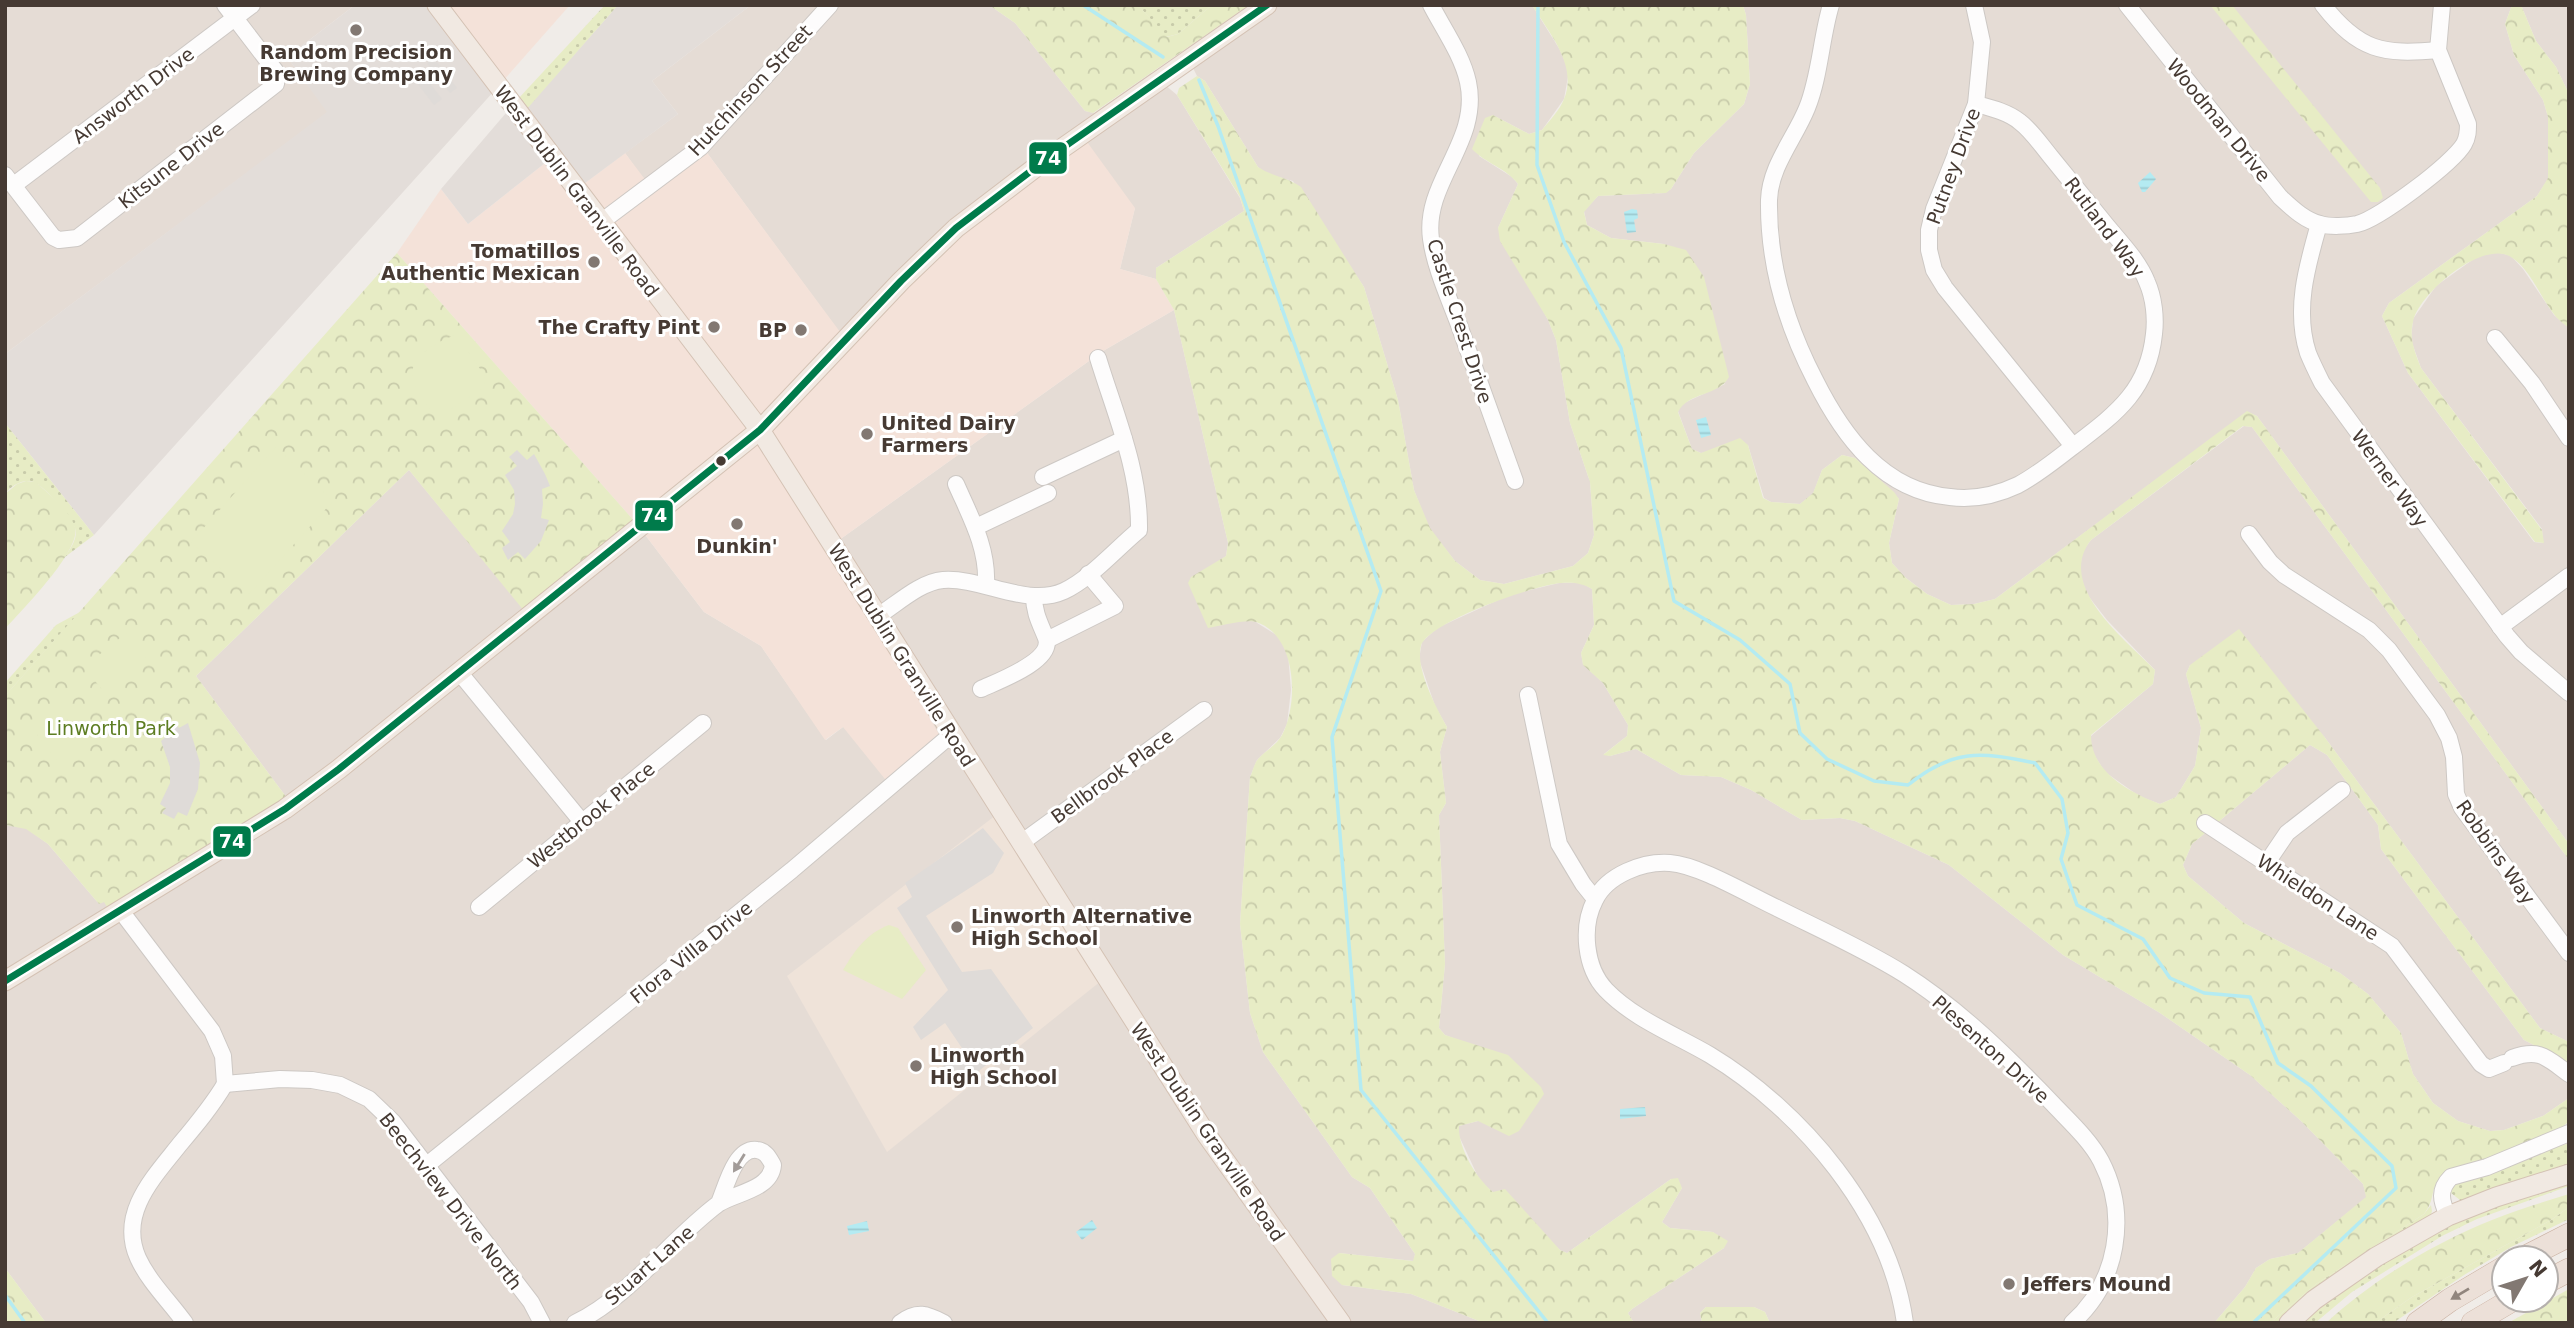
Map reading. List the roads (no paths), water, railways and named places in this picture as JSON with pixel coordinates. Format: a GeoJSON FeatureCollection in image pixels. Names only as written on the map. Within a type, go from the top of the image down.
{"type":"FeatureCollection","features":[{"type":"Feature","properties":{"kind":"highway"},"geometry":{"type":"LineString","coordinates":[[2551,1244],[2569,1235]]}},
{"type":"Feature","properties":{"kind":"highway"},"geometry":{"type":"LineString","coordinates":[[2418,1323],[2490,1276]]}},
{"type":"Feature","properties":{"kind":"highway"},"geometry":{"type":"LineString","coordinates":[[2473,1323],[2490,1313]]}},
{"type":"Feature","properties":{"kind":"main road","name":"West Dublin Granville Road"},"geometry":{"type":"LineString","coordinates":[[437,5],[760,430],[1206,1134],[1341,1323]]}},
{"type":"Feature","properties":{"kind":"main road"},"geometry":{"type":"LineString","coordinates":[[5,981],[285,809],[760,430],[879,304],[956,228],[1044,161],[1267,5]]}},
{"type":"Feature","properties":{"kind":"main road"},"geometry":{"type":"LineString","coordinates":[[2289,1323],[2314,1300],[2376,1257],[2448,1216],[2496,1197],[2569,1174]]}},
{"type":"Feature","properties":{"kind":"street","name":"Answorth Drive"},"geometry":{"type":"LineString","coordinates":[[9,180],[230,12],[252,5]]}},
{"type":"Feature","properties":{"kind":"street","name":"Hutchinson Street"},"geometry":{"type":"LineString","coordinates":[[601,222],[701,146],[830,5]]}},
{"type":"Feature","properties":{"kind":"street","name":"Castle Crest Drive"},"geometry":{"type":"LineString","coordinates":[[1432,5],[1461,63],[1468,83],[1470,104],[1461,146],[1434,201],[1430,219],[1431,240],[1515,481]]}},
{"type":"Feature","properties":{"kind":"street","name":"Rutland Way"},"geometry":{"type":"LineString","coordinates":[[1831,5],[1807,107],[1777,165],[1769,198],[1775,269],[1783,302],[1795,337],[1820,391],[1868,459],[1887,475],[1910,488],[1934,496],[1961,499],[1999,493],[2033,476],[2117,412],[2139,385],[2147,368],[2155,328],[2147,282],[2136,263],[2035,138],[2014,118],[1976,104]]}},
{"type":"Feature","properties":{"kind":"street","name":"Putney Drive"},"geometry":{"type":"LineString","coordinates":[[1974,5],[1982,42],[1976,104],[1934,209],[1929,230],[1929,250],[1934,270],[1945,288],[2073,446]]}},
{"type":"Feature","properties":{"kind":"street","name":"Woodman Drive"},"geometry":{"type":"LineString","coordinates":[[2127,5],[2280,197],[2298,214],[2319,225]]}},
{"type":"Feature","properties":{"kind":"street"},"geometry":{"type":"LineString","coordinates":[[2323,5],[2350,35],[2364,43],[2394,52],[2438,50]]}},
{"type":"Feature","properties":{"kind":"street"},"geometry":{"type":"LineString","coordinates":[[2319,225],[2358,224],[2377,216],[2464,146],[2468,124],[2438,50],[2442,5]]}},
{"type":"Feature","properties":{"kind":"street","name":"Kitsune Drive"},"geometry":{"type":"LineString","coordinates":[[9,180],[53,237],[59,240],[77,238],[276,84],[276,73],[230,12]]}},
{"type":"Feature","properties":{"kind":"street","name":"Werner Way"},"geometry":{"type":"LineString","coordinates":[[2319,225],[2302,292],[2308,352],[2322,383],[2500,627],[2521,652],[2569,693]]}},
{"type":"Feature","properties":{"kind":"street"},"geometry":{"type":"LineString","coordinates":[[2495,338],[2539,393],[2569,438]]}},
{"type":"Feature","properties":{"kind":"street"},"geometry":{"type":"LineString","coordinates":[[878,616],[921,588],[942,580],[986,585],[1034,596],[1063,591],[1088,574],[1139,530],[1139,514],[1124,439],[1098,358]]}},
{"type":"Feature","properties":{"kind":"street"},"geometry":{"type":"LineString","coordinates":[[1043,477],[1124,439]]}},
{"type":"Feature","properties":{"kind":"street"},"geometry":{"type":"LineString","coordinates":[[956,484],[986,556],[986,585]]}},
{"type":"Feature","properties":{"kind":"street"},"geometry":{"type":"LineString","coordinates":[[976,527],[1048,493]]}},
{"type":"Feature","properties":{"kind":"street","name":"Robbins Way"},"geometry":{"type":"LineString","coordinates":[[2249,534],[2270,562],[2284,575],[2369,630],[2389,650],[2437,715],[2449,738],[2454,757],[2456,794],[2462,808],[2569,953]]}},
{"type":"Feature","properties":{"kind":"street"},"geometry":{"type":"LineString","coordinates":[[1047,640],[1115,606],[1088,574]]}},
{"type":"Feature","properties":{"kind":"street"},"geometry":{"type":"LineString","coordinates":[[2500,627],[2569,576]]}},
{"type":"Feature","properties":{"kind":"street"},"geometry":{"type":"LineString","coordinates":[[981,689],[1039,660],[1046,651],[1047,640],[1034,610],[1034,596]]}},
{"type":"Feature","properties":{"kind":"street"},"geometry":{"type":"LineString","coordinates":[[458,673],[582,822]]}},
{"type":"Feature","properties":{"kind":"street"},"geometry":{"type":"LineString","coordinates":[[1528,695],[1559,844],[1583,884],[1595,898],[1587,928],[1589,958],[1604,988],[1630,1009],[1741,1076],[1775,1102],[1806,1133],[1840,1175],[1868,1218],[1890,1266],[1905,1323]]}},
{"type":"Feature","properties":{"kind":"street","name":"Bellbrook Place"},"geometry":{"type":"LineString","coordinates":[[1021,843],[1204,710]]}},
{"type":"Feature","properties":{"kind":"street","name":"Westbrook Place"},"geometry":{"type":"LineString","coordinates":[[479,907],[703,723]]}},
{"type":"Feature","properties":{"kind":"street","name":"Flora Villa Drive"},"geometry":{"type":"LineString","coordinates":[[427,1165],[792,870],[952,734]]}},
{"type":"Feature","properties":{"kind":"street"},"geometry":{"type":"LineString","coordinates":[[2266,864],[2287,833],[2342,790]]}},
{"type":"Feature","properties":{"kind":"street","name":"Whieldon Lane"},"geometry":{"type":"LineString","coordinates":[[2206,822],[2392,946],[2481,1064],[2489,1069],[2527,1052],[2541,1054],[2569,1074]]}},
{"type":"Feature","properties":{"kind":"street","name":"Plesenton Drive"},"geometry":{"type":"LineString","coordinates":[[1595,898],[1614,878],[1645,864],[1671,863],[1696,870],[1819,929],[1905,975],[1990,1043],[2032,1082],[2092,1147],[2110,1181],[2116,1206],[2117,1234],[2111,1264],[2101,1287],[2082,1314],[2072,1323]]}},
{"type":"Feature","properties":{"kind":"street"},"geometry":{"type":"LineString","coordinates":[[121,911],[212,1031],[223,1056],[225,1084],[207,1111],[153,1177],[134,1216],[133,1241],[138,1257],[185,1323]]}},
{"type":"Feature","properties":{"kind":"street","name":"Beechview Drive North"},"geometry":{"type":"LineString","coordinates":[[225,1084],[280,1079],[312,1080],[340,1086],[369,1099],[393,1122],[427,1165],[531,1302],[542,1323]]}},
{"type":"Feature","properties":{"kind":"street"},"geometry":{"type":"LineString","coordinates":[[2448,1216],[2441,1200],[2441,1192],[2451,1177],[2487,1167],[2569,1133]]}},
{"type":"Feature","properties":{"kind":"street","name":"Stuart Lane"},"geometry":{"type":"LineString","coordinates":[[575,1323],[586,1318],[641,1275],[719,1203]]}},
{"type":"Feature","properties":{"kind":"street"},"geometry":{"type":"LineString","coordinates":[[900,1323],[916,1314],[927,1313],[944,1323]]}},
{"type":"Feature","properties":{"kind":"water"},"geometry":{"type":"Polygon","coordinates":[[[2150,172],[2156,179],[2142,192],[2138,183],[2150,172]]]}},
{"type":"Feature","properties":{"kind":"water"},"geometry":{"type":"Polygon","coordinates":[[[1637,210],[1638,218],[1634,220],[1636,232],[1627,233],[1624,212],[1637,210]]]}},
{"type":"Feature","properties":{"kind":"water"},"geometry":{"type":"Polygon","coordinates":[[[1706,417],[1711,435],[1701,438],[1696,420],[1706,417]]]}},
{"type":"Feature","properties":{"kind":"water"},"geometry":{"type":"Polygon","coordinates":[[[1645,1107],[1646,1116],[1620,1119],[1620,1109],[1645,1107]]]}},
{"type":"Feature","properties":{"kind":"water"},"geometry":{"type":"Polygon","coordinates":[[[1092,1220],[1097,1228],[1082,1240],[1076,1232],[1092,1220]]]}},
{"type":"Feature","properties":{"kind":"water"},"geometry":{"type":"Polygon","coordinates":[[[867,1221],[869,1231],[849,1235],[847,1226],[867,1221]]]}},
{"type":"Feature","properties":{"kind":"waterway"},"geometry":{"type":"LineString","coordinates":[[1083,5],[1163,57]]}},
{"type":"Feature","properties":{"kind":"waterway"},"geometry":{"type":"LineString","coordinates":[[1538,5],[1537,165],[1564,242],[1621,348],[1674,601],[1740,640],[1790,684],[1800,733],[1827,759],[1874,781],[1908,785],[1940,764],[1968,756],[1983,755],[2035,763],[2062,799],[2068,833],[2061,859],[2077,905],[2143,939],[2170,978],[2204,993],[2250,997],[2278,1063],[2311,1086],[2392,1166],[2396,1188],[2253,1323]]}},
{"type":"Feature","properties":{"kind":"waterway"},"geometry":{"type":"LineString","coordinates":[[1199,80],[1218,126],[1381,591],[1332,737],[1361,1090],[1548,1323]]}},
{"type":"Feature","properties":{"kind":"waterway"},"geometry":{"type":"LineString","coordinates":[[5,1295],[25,1323]]}},
{"type":"Feature","properties":{"kind":"place","name":"Random Precision Brewing Company"},"geometry":{"type":"Point","coordinates":[356,30]}},
{"type":"Feature","properties":{"kind":"place","name":"Tomatillos Authentic Mexican"},"geometry":{"type":"Point","coordinates":[594,262]}},
{"type":"Feature","properties":{"kind":"place","name":"The Crafty Pint"},"geometry":{"type":"Point","coordinates":[714,327]}},
{"type":"Feature","properties":{"kind":"place","name":"BP"},"geometry":{"type":"Point","coordinates":[801,330]}},
{"type":"Feature","properties":{"kind":"place","name":"United Dairy Farmers"},"geometry":{"type":"Point","coordinates":[867,434]}},
{"type":"Feature","properties":{"kind":"place","name":"Dunkin'"},"geometry":{"type":"Point","coordinates":[737,524]}},
{"type":"Feature","properties":{"kind":"place","name":"Linworth Alternative High School"},"geometry":{"type":"Point","coordinates":[957,927]}},
{"type":"Feature","properties":{"kind":"place","name":"Linworth High School"},"geometry":{"type":"Point","coordinates":[916,1066]}},
{"type":"Feature","properties":{"kind":"place","name":"Jeffers Mound"},"geometry":{"type":"Point","coordinates":[2009,1284]}},
{"type":"Feature","properties":{"kind":"park label","name":"Linworth Park"},"geometry":{"type":"Point","coordinates":[111,728]}}]}
